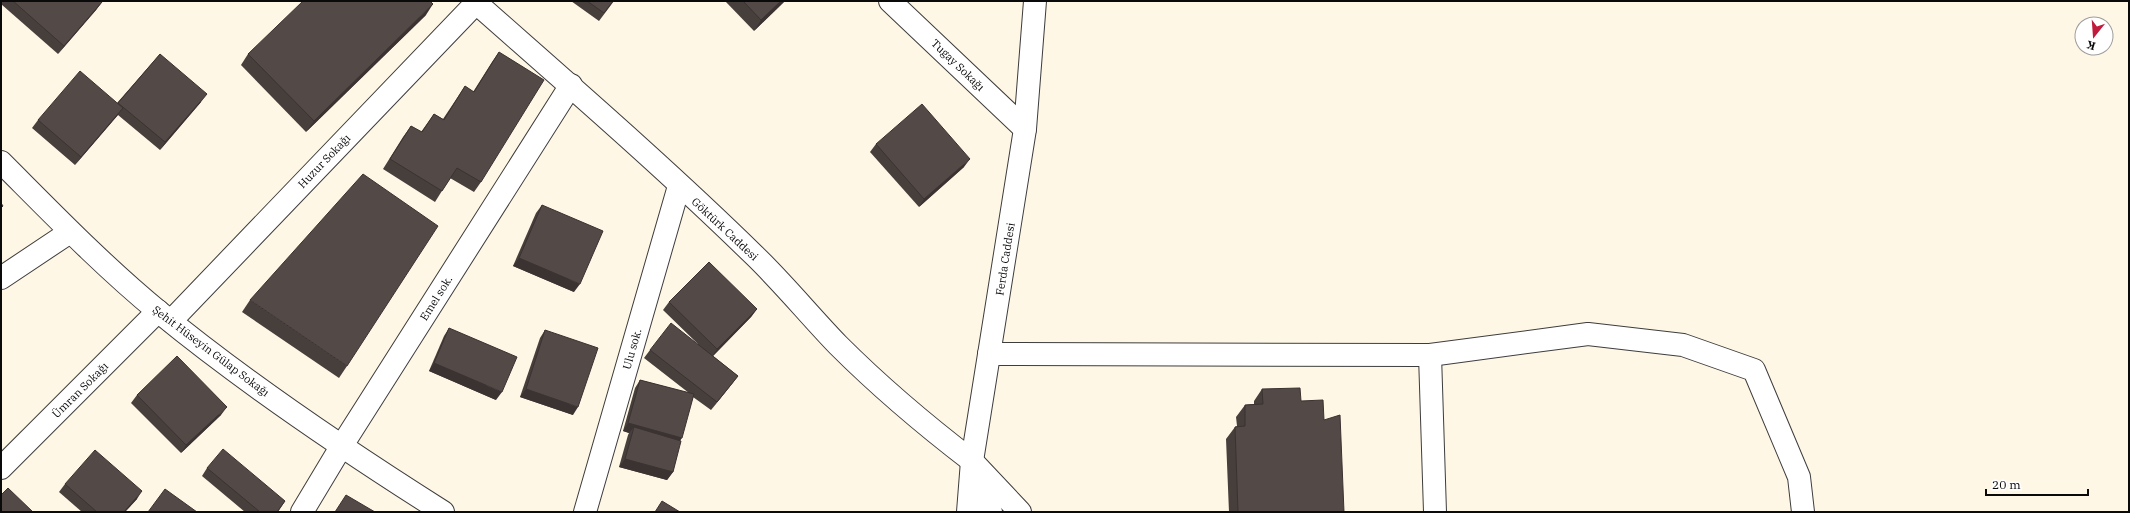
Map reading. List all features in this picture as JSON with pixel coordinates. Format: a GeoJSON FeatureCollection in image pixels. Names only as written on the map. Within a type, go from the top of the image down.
{"type":"FeatureCollection","features":[{"type":"Feature","properties":{"kind":"street","name":"Tugay Sokağı"},"geometry":{"type":"LineString","coordinates":[[890,1],[1025,129]]}},
{"type":"Feature","properties":{"kind":"street","name":"Ferda Caddesi"},"geometry":{"type":"LineString","coordinates":[[991,512],[972,461],[1025,129],[1035,1]]}},
{"type":"Feature","properties":{"kind":"street","name":"Göktürk Caddesi"},"geometry":{"type":"LineString","coordinates":[[476,2],[571,85],[755,256],[839,346],[928,428],[972,461],[1020,512]]}},
{"type":"Feature","properties":{"kind":"street","name":"Huzur Sokağı"},"geometry":{"type":"LineString","coordinates":[[164,316],[476,2]]}},
{"type":"Feature","properties":{"kind":"street","name":"Emel sok."},"geometry":{"type":"LineString","coordinates":[[302,512],[341,447],[571,85]]}},
{"type":"Feature","properties":{"kind":"street","name":"Şehit Hüseyin Gülap Sokağı"},"geometry":{"type":"LineString","coordinates":[[1,162],[70,232],[164,316],[341,447],[443,512]]}},
{"type":"Feature","properties":{"kind":"street","name":"Ulu sok."},"geometry":{"type":"LineString","coordinates":[[585,512],[679,186]]}},
{"type":"Feature","properties":{"kind":"street"},"geometry":{"type":"LineString","coordinates":[[1,278],[70,232]]}},
{"type":"Feature","properties":{"kind":"street","name":"Ümran Sokağı"},"geometry":{"type":"LineString","coordinates":[[1,468],[164,316]]}},
{"type":"Feature","properties":{"kind":"street"},"geometry":{"type":"LineString","coordinates":[[990,354],[1430,355],[1588,334],[1684,345],[1754,370],[1799,477],[1803,512]]}},
{"type":"Feature","properties":{"kind":"street"},"geometry":{"type":"LineString","coordinates":[[1430,355],[1435,512]]}},
{"type":"Feature","properties":{"kind":"street"},"geometry":{"type":"LineString","coordinates":[[968,512],[972,461]]}},
{"type":"Feature","properties":{"kind":"building"},"geometry":{"type":"Polygon","coordinates":[[[13,1],[101,1],[102,2],[64,46],[13,1]]]}},
{"type":"Feature","properties":{"kind":"building"},"geometry":{"type":"Polygon","coordinates":[[[303,1],[430,1],[433,4],[314,121],[248,54],[303,1]]]}},
{"type":"Feature","properties":{"kind":"building"},"geometry":{"type":"Polygon","coordinates":[[[587,1],[613,1],[604,13],[587,1]]]}},
{"type":"Feature","properties":{"kind":"building"},"geometry":{"type":"Polygon","coordinates":[[[743,1],[781,1],[761,20],[743,1]]]}},
{"type":"Feature","properties":{"kind":"building"},"geometry":{"type":"Polygon","coordinates":[[[499,52],[544,80],[481,182],[457,168],[442,191],[390,159],[411,126],[422,132],[434,114],[444,120],[465,86],[474,92],[499,52]]]}},
{"type":"Feature","properties":{"kind":"building"},"geometry":{"type":"Polygon","coordinates":[[[160,54],[207,94],[165,142],[118,103],[160,54]]]}},
{"type":"Feature","properties":{"kind":"building"},"geometry":{"type":"Polygon","coordinates":[[[80,71],[123,108],[81,157],[38,120],[80,71]]]}},
{"type":"Feature","properties":{"kind":"building"},"geometry":{"type":"Polygon","coordinates":[[[922,104],[970,159],[924,199],[876,144],[922,104]]]}},
{"type":"Feature","properties":{"kind":"building"},"geometry":{"type":"Polygon","coordinates":[[[363,174],[438,226],[347,366],[250,300],[363,174]]]}},
{"type":"Feature","properties":{"kind":"building"},"geometry":{"type":"Polygon","coordinates":[[[542,205],[603,231],[580,284],[519,258],[542,205]]]}},
{"type":"Feature","properties":{"kind":"building"},"geometry":{"type":"Polygon","coordinates":[[[709,262],[757,309],[717,349],[669,302],[709,262]]]}},
{"type":"Feature","properties":{"kind":"building"},"geometry":{"type":"Polygon","coordinates":[[[671,323],[738,376],[717,402],[650,350],[671,323]]]}},
{"type":"Feature","properties":{"kind":"building"},"geometry":{"type":"Polygon","coordinates":[[[449,328],[517,357],[502,392],[434,363],[449,328]]]}},
{"type":"Feature","properties":{"kind":"building"},"geometry":{"type":"Polygon","coordinates":[[[545,330],[598,348],[578,407],[526,389],[545,330]]]}},
{"type":"Feature","properties":{"kind":"building"},"geometry":{"type":"Polygon","coordinates":[[[177,356],[227,407],[186,445],[137,395],[177,356]]]}},
{"type":"Feature","properties":{"kind":"building"},"geometry":{"type":"Polygon","coordinates":[[[640,380],[694,394],[682,438],[628,423],[640,380]]]}},
{"type":"Feature","properties":{"kind":"building"},"geometry":{"type":"Polygon","coordinates":[[[1300,388],[1301,401],[1323,400],[1324,420],[1340,415],[1344,512],[1238,512],[1235,427],[1245,426],[1245,405],[1263,404],[1262,389],[1300,388]]]}},
{"type":"Feature","properties":{"kind":"building"},"geometry":{"type":"Polygon","coordinates":[[[634,427],[681,441],[673,472],[625,459],[634,427]]]}},
{"type":"Feature","properties":{"kind":"building"},"geometry":{"type":"Polygon","coordinates":[[[223,449],[285,501],[277,512],[260,512],[207,468],[223,449]]]}},
{"type":"Feature","properties":{"kind":"building"},"geometry":{"type":"Polygon","coordinates":[[[95,450],[142,491],[124,512],[97,512],[65,484],[95,450]]]}},
{"type":"Feature","properties":{"kind":"building"},"geometry":{"type":"Polygon","coordinates":[[[8,488],[33,512],[1,512],[1,495],[8,488]]]}},
{"type":"Feature","properties":{"kind":"building"},"geometry":{"type":"Polygon","coordinates":[[[165,489],[197,512],[148,512],[165,489]]]}},
{"type":"Feature","properties":{"kind":"building"},"geometry":{"type":"Polygon","coordinates":[[[346,495],[375,512],[335,512],[346,495]]]}},
{"type":"Feature","properties":{"kind":"building"},"geometry":{"type":"Polygon","coordinates":[[[662,501],[680,512],[655,512],[662,501]]]}}]}
